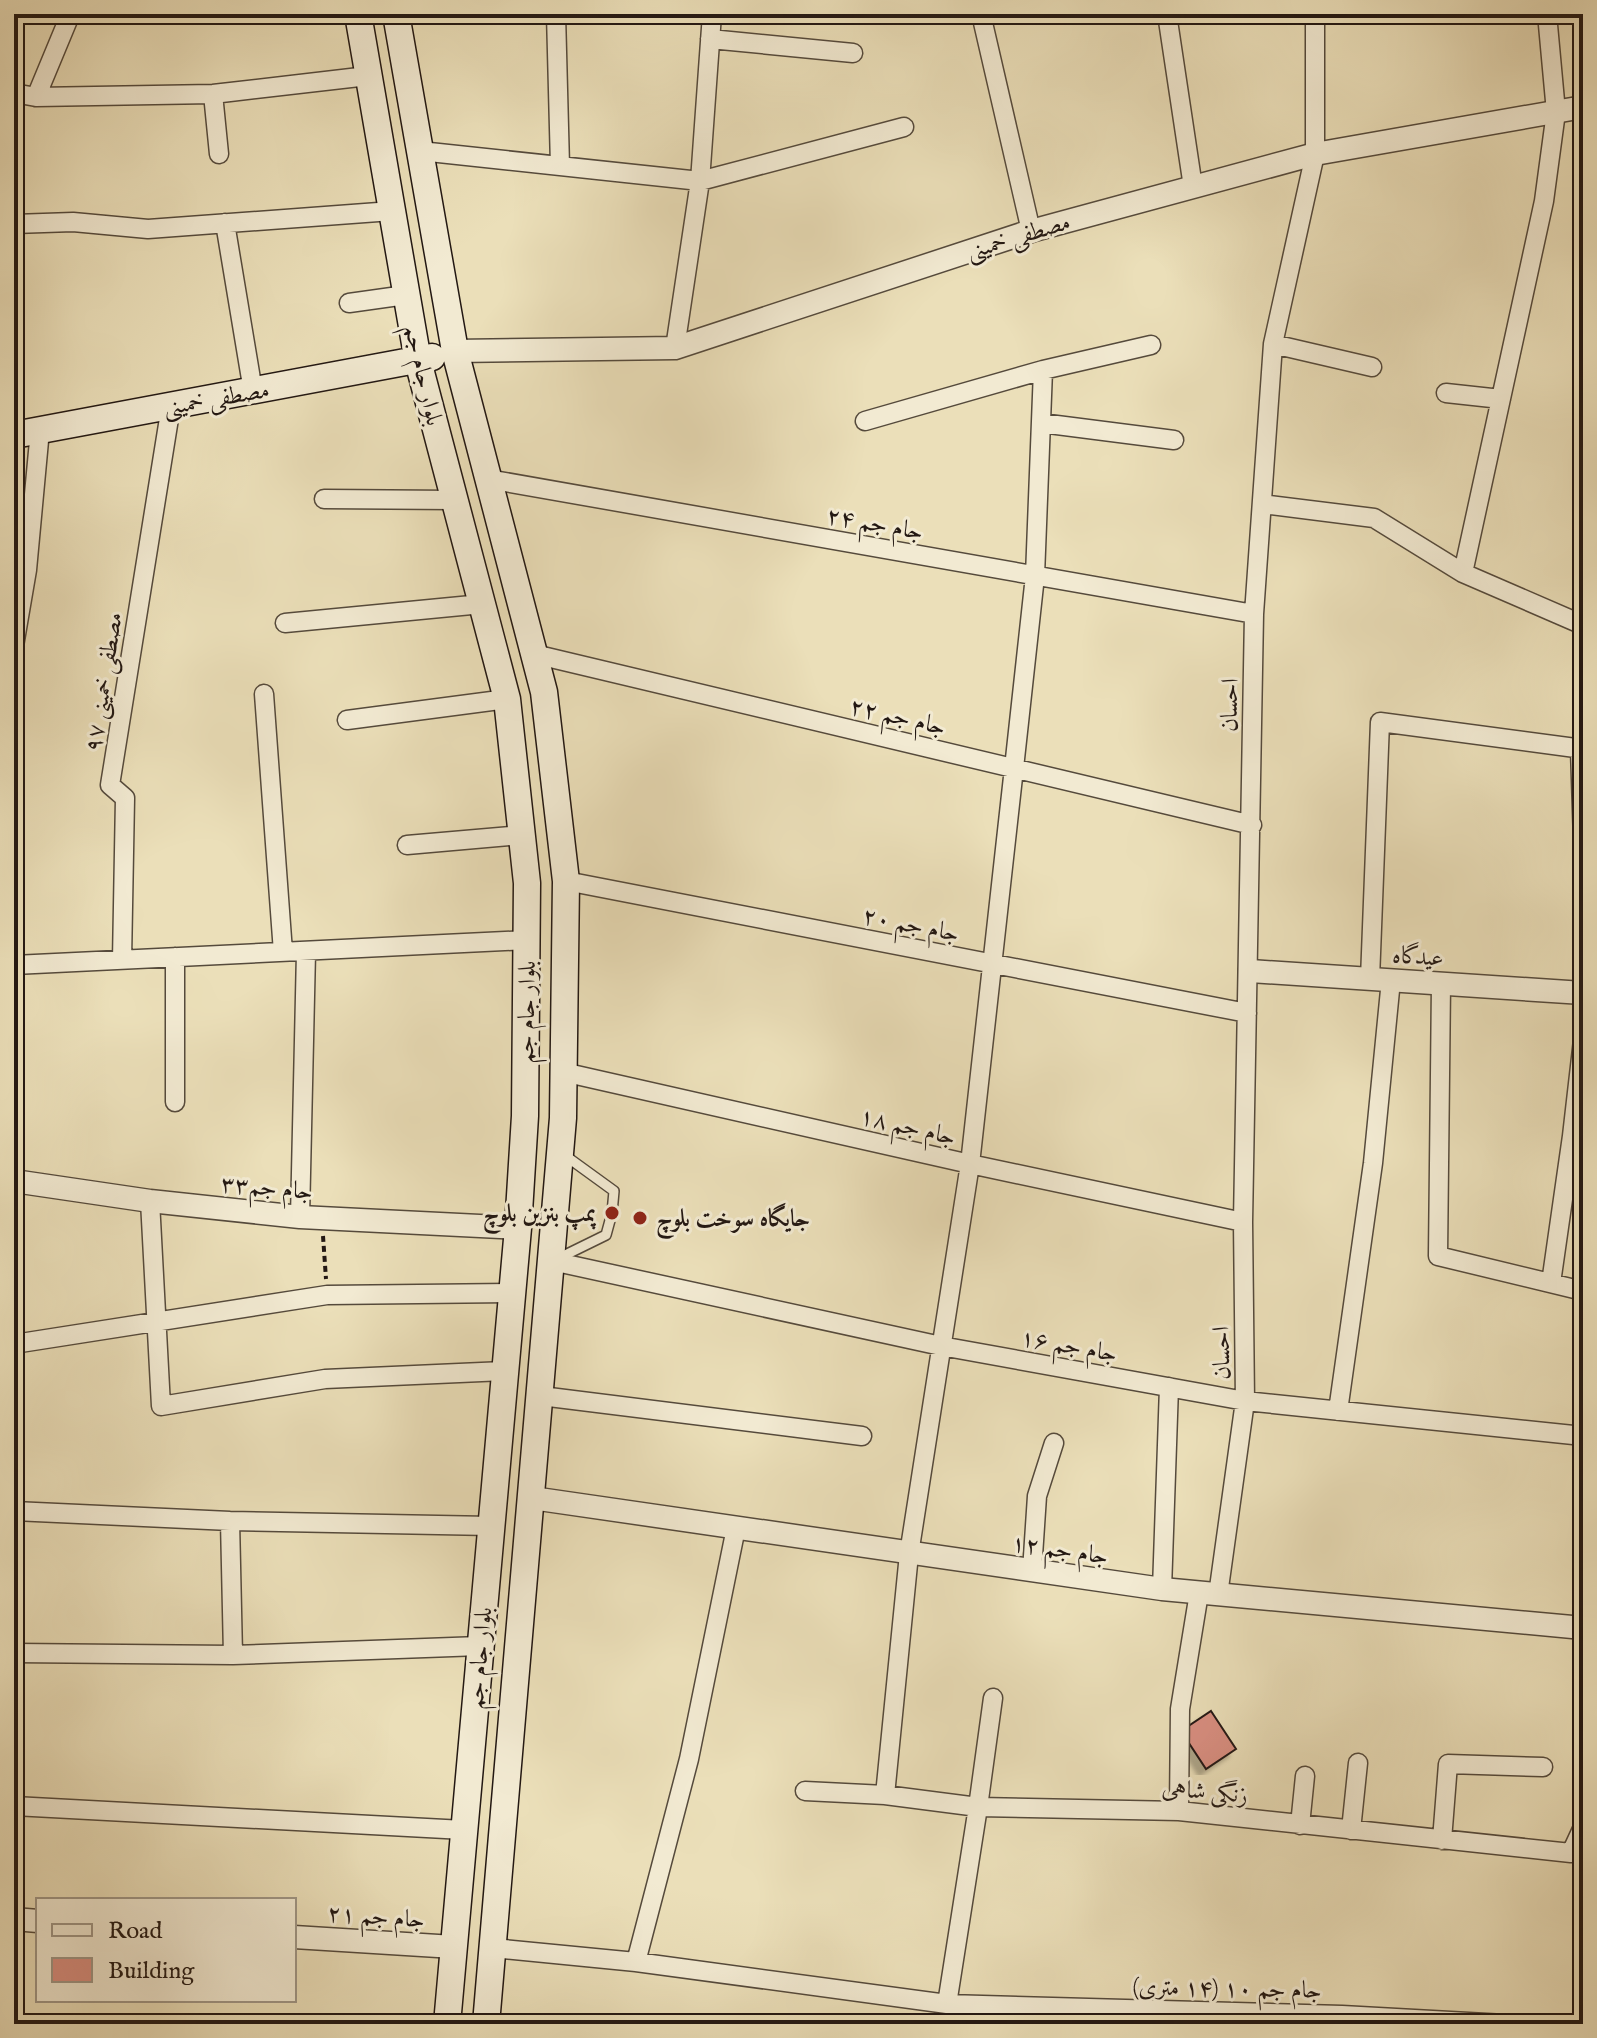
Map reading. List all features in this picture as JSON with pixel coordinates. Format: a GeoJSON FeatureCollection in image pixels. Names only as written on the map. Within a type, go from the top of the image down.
{"type":"FeatureCollection","features":[{"type":"Feature","properties":{"kind":"main road","name":"بلوار جام جم"},"geometry":{"type":"LineString","coordinates":[[358,14],[418,361],[507,699],[527,883],[525,1116],[518,1228],[447,2024]]}},
{"type":"Feature","properties":{"kind":"main road","name":"بلوار جام جم"},"geometry":{"type":"LineString","coordinates":[[396,14],[455,351],[544,692],[566,881],[560,1152],[486,2024]]}},
{"type":"Feature","properties":{"kind":"main road","name":"مصطفی خمینی"},"geometry":{"type":"LineString","coordinates":[[14,435],[418,361],[455,351]]}},
{"type":"Feature","properties":{"kind":"main road"},"geometry":{"type":"LineString","coordinates":[[527,883],[566,881]]}},
{"type":"Feature","properties":{"kind":"main road"},"geometry":{"type":"LineString","coordinates":[[454,1947],[493,1948]]}},
{"type":"Feature","properties":{"kind":"street"},"geometry":{"type":"LineString","coordinates":[[556,14],[560,166]]}},
{"type":"Feature","properties":{"kind":"street"},"geometry":{"type":"LineString","coordinates":[[675,348],[700,181],[712,14]]}},
{"type":"Feature","properties":{"kind":"street"},"geometry":{"type":"LineString","coordinates":[[981,14],[1031,231]]}},
{"type":"Feature","properties":{"kind":"street"},"geometry":{"type":"LineString","coordinates":[[1167,14],[1193,187]]}},
{"type":"Feature","properties":{"kind":"street","name":"احسان"},"geometry":{"type":"LineString","coordinates":[[1179,1811],[1180,1709],[1209,1594],[1245,1401],[1243,1222],[1250,971],[1254,614],[1273,344],[1315,154],[1315,14]]}},
{"type":"Feature","properties":{"kind":"street"},"geometry":{"type":"LineString","coordinates":[[1463,573],[1544,201],[1556,112],[1547,14]]}},
{"type":"Feature","properties":{"kind":"street"},"geometry":{"type":"LineString","coordinates":[[36,97],[68,20]]}},
{"type":"Feature","properties":{"kind":"street"},"geometry":{"type":"LineString","coordinates":[[710,39],[853,53]]}},
{"type":"Feature","properties":{"kind":"street"},"geometry":{"type":"LineString","coordinates":[[14,93],[36,97],[213,94],[368,76]]}},
{"type":"Feature","properties":{"kind":"street"},"geometry":{"type":"LineString","coordinates":[[213,94],[219,154]]}},
{"type":"Feature","properties":{"kind":"street","name":"مصطفی خمینی"},"geometry":{"type":"LineString","coordinates":[[455,351],[675,348],[1031,231],[1315,154],[1583,107]]}},
{"type":"Feature","properties":{"kind":"street"},"geometry":{"type":"LineString","coordinates":[[420,151],[700,181],[904,127]]}},
{"type":"Feature","properties":{"kind":"street"},"geometry":{"type":"LineString","coordinates":[[14,224],[73,222],[148,229],[392,211]]}},
{"type":"Feature","properties":{"kind":"street"},"geometry":{"type":"LineString","coordinates":[[225,223],[253,391]]}},
{"type":"Feature","properties":{"kind":"street"},"geometry":{"type":"LineString","coordinates":[[349,303],[406,295]]}},
{"type":"Feature","properties":{"kind":"street"},"geometry":{"type":"LineString","coordinates":[[1273,344],[1372,367]]}},
{"type":"Feature","properties":{"kind":"street"},"geometry":{"type":"LineString","coordinates":[[865,421],[1043,370],[1151,345]]}},
{"type":"Feature","properties":{"kind":"street"},"geometry":{"type":"LineString","coordinates":[[885,1795],[909,1554],[970,1164],[1014,768],[1035,576],[1043,370]]}},
{"type":"Feature","properties":{"kind":"street"},"geometry":{"type":"LineString","coordinates":[[1446,393],[1501,399]]}},
{"type":"Feature","properties":{"kind":"street","name":"مصطفی خمینی ۹۷"},"geometry":{"type":"LineString","coordinates":[[122,960],[125,798],[110,785],[171,406]]}},
{"type":"Feature","properties":{"kind":"street"},"geometry":{"type":"LineString","coordinates":[[1041,423],[1174,440]]}},
{"type":"Feature","properties":{"kind":"street"},"geometry":{"type":"LineString","coordinates":[[14,646],[27,570],[40,430]]}},
{"type":"Feature","properties":{"kind":"street","name":"جام جم ۲۴"},"geometry":{"type":"LineString","coordinates":[[488,479],[1254,614]]}},
{"type":"Feature","properties":{"kind":"street"},"geometry":{"type":"LineString","coordinates":[[324,499],[454,500]]}},
{"type":"Feature","properties":{"kind":"street"},"geometry":{"type":"LineString","coordinates":[[1262,504],[1374,518],[1463,573],[1583,625]]}},
{"type":"Feature","properties":{"kind":"street"},"geometry":{"type":"LineString","coordinates":[[285,623],[482,604]]}},
{"type":"Feature","properties":{"kind":"street","name":"جام جم ۲۲"},"geometry":{"type":"LineString","coordinates":[[534,654],[1252,825]]}},
{"type":"Feature","properties":{"kind":"street"},"geometry":{"type":"LineString","coordinates":[[264,694],[283,952]]}},
{"type":"Feature","properties":{"kind":"street"},"geometry":{"type":"LineString","coordinates":[[347,720],[507,699]]}},
{"type":"Feature","properties":{"kind":"street"},"geometry":{"type":"LineString","coordinates":[[1338,1411],[1373,1163],[1381,980],[1380,722],[1581,749],[1583,841]]}},
{"type":"Feature","properties":{"kind":"street"},"geometry":{"type":"LineString","coordinates":[[407,845],[522,835]]}},
{"type":"Feature","properties":{"kind":"street","name":"جام جم ۲۰"},"geometry":{"type":"LineString","coordinates":[[566,881],[1247,1013]]}},
{"type":"Feature","properties":{"kind":"street"},"geometry":{"type":"LineString","coordinates":[[14,965],[527,940]]}},
{"type":"Feature","properties":{"kind":"street"},"geometry":{"type":"LineString","coordinates":[[306,952],[310,1217]]}},
{"type":"Feature","properties":{"kind":"street"},"geometry":{"type":"LineString","coordinates":[[175,957],[175,1102]]}},
{"type":"Feature","properties":{"kind":"street","name":"عیدگاه"},"geometry":{"type":"LineString","coordinates":[[1250,971],[1583,993]]}},
{"type":"Feature","properties":{"kind":"street"},"geometry":{"type":"LineString","coordinates":[[1441,984],[1438,1256],[1583,1291]]}},
{"type":"Feature","properties":{"kind":"street"},"geometry":{"type":"LineString","coordinates":[[1551,1283],[1577,1137],[1583,1040]]}},
{"type":"Feature","properties":{"kind":"street","name":"جام جم ۱۸"},"geometry":{"type":"LineString","coordinates":[[563,1072],[1243,1222]]}},
{"type":"Feature","properties":{"kind":"street","name":"جام جم۳۳"},"geometry":{"type":"LineString","coordinates":[[14,1181],[150,1201],[310,1217],[518,1228]]}},
{"type":"Feature","properties":{"kind":"street"},"geometry":{"type":"LineString","coordinates":[[150,1201],[161,1406],[325,1379],[504,1371]]}},
{"type":"Feature","properties":{"kind":"street","name":"جام جم ۱۶"},"geometry":{"type":"LineString","coordinates":[[552,1261],[941,1346],[1245,1401],[1583,1436]]}},
{"type":"Feature","properties":{"kind":"street"},"geometry":{"type":"LineString","coordinates":[[14,1344],[327,1295],[511,1293]]}},
{"type":"Feature","properties":{"kind":"street"},"geometry":{"type":"LineString","coordinates":[[1162,1589],[1169,1387]]}},
{"type":"Feature","properties":{"kind":"street"},"geometry":{"type":"LineString","coordinates":[[541,1396],[862,1436]]}},
{"type":"Feature","properties":{"kind":"street"},"geometry":{"type":"LineString","coordinates":[[1032,1571],[1037,1496],[1054,1443]]}},
{"type":"Feature","properties":{"kind":"street","name":"جام جم ۱۲"},"geometry":{"type":"LineString","coordinates":[[532,1498],[1162,1589],[1583,1628]]}},
{"type":"Feature","properties":{"kind":"street"},"geometry":{"type":"LineString","coordinates":[[14,1511],[230,1521],[491,1526]]}},
{"type":"Feature","properties":{"kind":"street"},"geometry":{"type":"LineString","coordinates":[[230,1521],[233,1655]]}},
{"type":"Feature","properties":{"kind":"street"},"geometry":{"type":"LineString","coordinates":[[636,1962],[689,1759],[736,1528]]}},
{"type":"Feature","properties":{"kind":"street"},"geometry":{"type":"LineString","coordinates":[[14,1653],[233,1655],[480,1646]]}},
{"type":"Feature","properties":{"kind":"street"},"geometry":{"type":"LineString","coordinates":[[947,2004],[993,1698]]}},
{"type":"Feature","properties":{"kind":"street"},"geometry":{"type":"LineString","coordinates":[[1351,1830],[1358,1763]]}},
{"type":"Feature","properties":{"kind":"street"},"geometry":{"type":"LineString","coordinates":[[1442,1840],[1448,1764],[1543,1767]]}},
{"type":"Feature","properties":{"kind":"street"},"geometry":{"type":"LineString","coordinates":[[1300,1825],[1305,1776]]}},
{"type":"Feature","properties":{"kind":"street","name":"زنگی شاهی"},"geometry":{"type":"LineString","coordinates":[[805,1791],[885,1795],[978,1807],[1179,1811],[1571,1853],[1583,1827]]}},
{"type":"Feature","properties":{"kind":"street"},"geometry":{"type":"LineString","coordinates":[[14,1806],[464,1830]]}},
{"type":"Feature","properties":{"kind":"street"},"geometry":{"type":"LineString","coordinates":[[14,1919],[36,1921]]}},
{"type":"Feature","properties":{"kind":"street","name":"جام جم ۲۱"},"geometry":{"type":"LineString","coordinates":[[296,1937],[454,1947]]}},
{"type":"Feature","properties":{"kind":"street","name":"جام جم ۱۰ (۱۴ متری)"},"geometry":{"type":"LineString","coordinates":[[493,1948],[636,1962],[947,2004],[1342,2015],[1505,2024]]}},
{"type":"Feature","properties":{"kind":"lane"},"geometry":{"type":"LineString","coordinates":[[552,1261],[606,1235],[614,1191],[560,1152]]}},
{"type":"Feature","properties":{"kind":"path"},"geometry":{"type":"LineString","coordinates":[[310,1217],[327,1295]]}},
{"type":"Feature","properties":{"kind":"building"},"geometry":{"type":"Polygon","coordinates":[[[1211,1711],[1236,1749],[1206,1769],[1181,1731],[1211,1711]]]}},
{"type":"Feature","properties":{"kind":"place","name":"پمپ بنزین بلوچ"},"geometry":{"type":"Point","coordinates":[612,1213]}},
{"type":"Feature","properties":{"kind":"place","name":"جایگاه سوخت بلوچ"},"geometry":{"type":"Point","coordinates":[640,1218]}}]}
